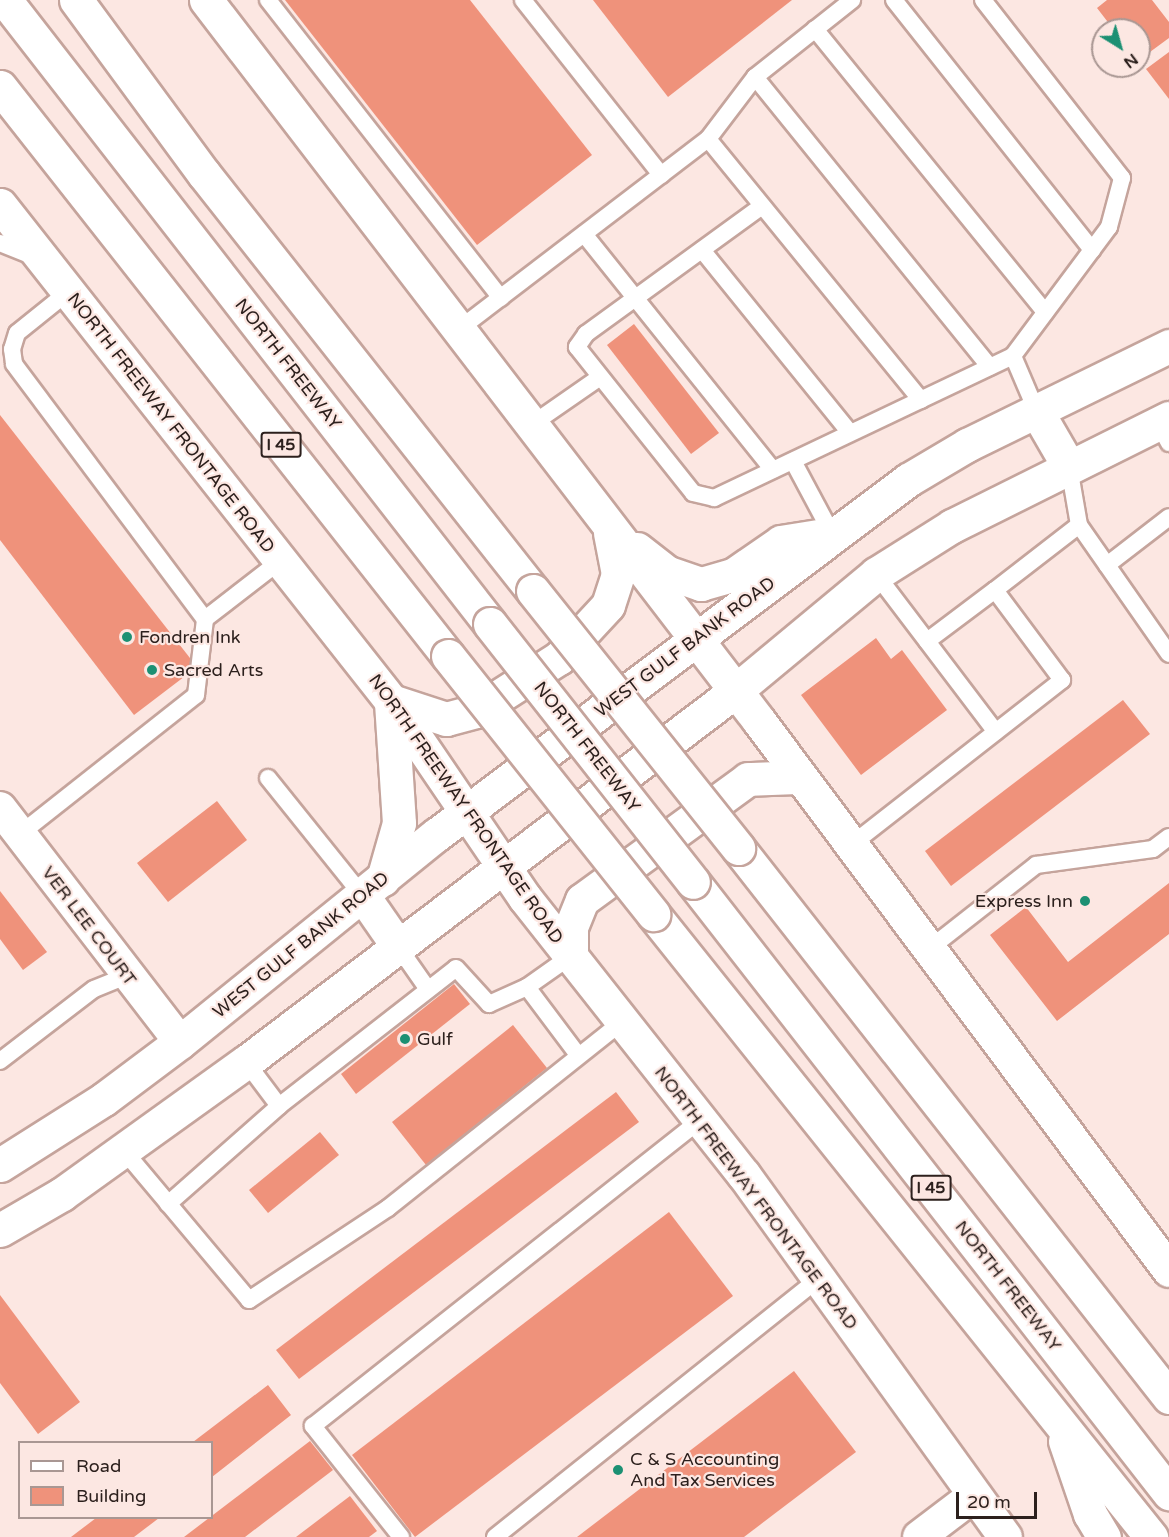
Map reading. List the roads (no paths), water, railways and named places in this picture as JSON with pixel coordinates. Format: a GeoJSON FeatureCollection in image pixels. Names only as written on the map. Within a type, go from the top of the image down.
{"type":"FeatureCollection","features":[{"type":"Feature","properties":{"kind":"main road","name":"NORTH FREEWAY"},"geometry":{"type":"LineString","coordinates":[[5,0],[1169,1493]]}},
{"type":"Feature","properties":{"kind":"main road"},"geometry":{"type":"LineString","coordinates":[[76,0],[204,174],[1169,1397]]}},
{"type":"Feature","properties":{"kind":"main road"},"geometry":{"type":"LineString","coordinates":[[104,0],[204,174]]}},
{"type":"Feature","properties":{"kind":"main road"},"geometry":{"type":"LineString","coordinates":[[206,0],[800,777],[1169,1270]]}},
{"type":"Feature","properties":{"kind":"main road","name":"I 45"},"geometry":{"type":"LineString","coordinates":[[0,87],[448,656],[1057,1416],[1151,1537]]}},
{"type":"Feature","properties":{"kind":"main road","name":"NORTH FREEWAY FRONTAGE ROAD"},"geometry":{"type":"LineString","coordinates":[[0,206],[391,701],[505,866],[571,956],[701,1120],[1005,1537]]}},
{"type":"Feature","properties":{"kind":"main road","name":"WEST GULF BANK ROAD"},"geometry":{"type":"LineString","coordinates":[[5,1154],[180,1042],[468,810],[695,641],[832,534],[908,480],[1036,410],[1169,346]]}},
{"type":"Feature","properties":{"kind":"main road"},"geometry":{"type":"LineString","coordinates":[[1036,410],[1069,467]]}},
{"type":"Feature","properties":{"kind":"main road"},"geometry":{"type":"LineString","coordinates":[[0,1230],[125,1152],[246,1062],[397,945],[734,692],[876,574],[952,526],[1069,467],[1165,428]]}},
{"type":"Feature","properties":{"kind":"main road"},"geometry":{"type":"LineString","coordinates":[[608,526],[666,572],[701,584],[733,575],[781,542],[832,534]]}},
{"type":"Feature","properties":{"kind":"main road"},"geometry":{"type":"LineString","coordinates":[[397,945],[373,888],[399,823],[391,701],[446,719],[476,711],[559,658],[598,620],[614,589],[618,558],[608,526]]}},
{"type":"Feature","properties":{"kind":"main road"},"geometry":{"type":"LineString","coordinates":[[571,956],[571,927],[582,900],[748,779],[800,777]]}},
{"type":"Feature","properties":{"kind":"main road"},"geometry":{"type":"LineString","coordinates":[[1065,1263],[1169,1377]]}},
{"type":"Feature","properties":{"kind":"main road"},"geometry":{"type":"LineString","coordinates":[[1057,1416],[1090,1514],[1104,1537]]}},
{"type":"Feature","properties":{"kind":"street","name":"VER LEE COURT"},"geometry":{"type":"LineString","coordinates":[[0,808],[180,1042]]}},
{"type":"Feature","properties":{"kind":"street"},"geometry":{"type":"LineString","coordinates":[[919,1537],[973,1496]]}},
{"type":"Feature","properties":{"kind":"lane"},"geometry":{"type":"LineString","coordinates":[[268,0],[501,298]]}},
{"type":"Feature","properties":{"kind":"lane"},"geometry":{"type":"LineString","coordinates":[[523,0],[661,176]]}},
{"type":"Feature","properties":{"kind":"lane"},"geometry":{"type":"LineString","coordinates":[[458,330],[708,139],[755,77],[852,0]]}},
{"type":"Feature","properties":{"kind":"lane"},"geometry":{"type":"LineString","coordinates":[[894,0],[1092,250]]}},
{"type":"Feature","properties":{"kind":"lane"},"geometry":{"type":"LineString","coordinates":[[762,206],[586,334],[577,347],[693,494],[714,498],[1013,356],[1109,227],[1122,178],[983,0]]}},
{"type":"Feature","properties":{"kind":"lane"},"geometry":{"type":"LineString","coordinates":[[815,29],[1045,312]]}},
{"type":"Feature","properties":{"kind":"lane"},"geometry":{"type":"LineString","coordinates":[[755,77],[990,367]]}},
{"type":"Feature","properties":{"kind":"lane"},"geometry":{"type":"LineString","coordinates":[[708,139],[921,400]]}},
{"type":"Feature","properties":{"kind":"lane"},"geometry":{"type":"LineString","coordinates":[[584,234],[773,470]]}},
{"type":"Feature","properties":{"kind":"lane"},"geometry":{"type":"LineString","coordinates":[[0,243],[45,261]]}},
{"type":"Feature","properties":{"kind":"lane"},"geometry":{"type":"LineString","coordinates":[[702,250],[850,434]]}},
{"type":"Feature","properties":{"kind":"lane"},"geometry":{"type":"LineString","coordinates":[[68,292],[18,333],[12,349],[14,364],[206,619]]}},
{"type":"Feature","properties":{"kind":"lane"},"geometry":{"type":"LineString","coordinates":[[1013,356],[1036,410]]}},
{"type":"Feature","properties":{"kind":"lane"},"geometry":{"type":"LineString","coordinates":[[531,425],[600,377]]}},
{"type":"Feature","properties":{"kind":"lane"},"geometry":{"type":"LineString","coordinates":[[793,461],[832,534]]}},
{"type":"Feature","properties":{"kind":"lane"},"geometry":{"type":"LineString","coordinates":[[1069,467],[1079,525],[1169,654]]}},
{"type":"Feature","properties":{"kind":"lane"},"geometry":{"type":"LineString","coordinates":[[1107,565],[1169,517]]}},
{"type":"Feature","properties":{"kind":"lane"},"geometry":{"type":"LineString","coordinates":[[927,641],[1079,525]]}},
{"type":"Feature","properties":{"kind":"lane"},"geometry":{"type":"LineString","coordinates":[[20,834],[196,695],[206,619],[280,561]]}},
{"type":"Feature","properties":{"kind":"lane"},"geometry":{"type":"LineString","coordinates":[[876,574],[996,732]]}},
{"type":"Feature","properties":{"kind":"lane"},"geometry":{"type":"LineString","coordinates":[[850,845],[1062,680],[994,590]]}},
{"type":"Feature","properties":{"kind":"lane"},"geometry":{"type":"LineString","coordinates":[[268,777],[373,888]]}},
{"type":"Feature","properties":{"kind":"lane"},"geometry":{"type":"LineString","coordinates":[[929,949],[1036,865],[1153,849],[1169,837]]}},
{"type":"Feature","properties":{"kind":"lane"},"geometry":{"type":"LineString","coordinates":[[397,945],[427,988]]}},
{"type":"Feature","properties":{"kind":"lane"},"geometry":{"type":"LineString","coordinates":[[168,1204],[279,1106],[427,988],[456,968],[489,1004],[527,987],[571,956]]}},
{"type":"Feature","properties":{"kind":"lane"},"geometry":{"type":"LineString","coordinates":[[0,1061],[94,989],[127,976]]}},
{"type":"Feature","properties":{"kind":"lane"},"geometry":{"type":"LineString","coordinates":[[527,987],[578,1055]]}},
{"type":"Feature","properties":{"kind":"lane"},"geometry":{"type":"LineString","coordinates":[[125,1152],[249,1300],[388,1208],[623,1021]]}},
{"type":"Feature","properties":{"kind":"lane"},"geometry":{"type":"LineString","coordinates":[[246,1062],[279,1106]]}},
{"type":"Feature","properties":{"kind":"lane"},"geometry":{"type":"LineString","coordinates":[[401,1537],[313,1426],[701,1120]]}},
{"type":"Feature","properties":{"kind":"lane"},"geometry":{"type":"LineString","coordinates":[[495,1537],[818,1279]]}},
{"type":"Feature","properties":{"kind":"place","name":"Fondren Ink"},"geometry":{"type":"Point","coordinates":[127,637]}},
{"type":"Feature","properties":{"kind":"place","name":"Sacred Arts"},"geometry":{"type":"Point","coordinates":[152,670]}},
{"type":"Feature","properties":{"kind":"place","name":"Express Inn"},"geometry":{"type":"Point","coordinates":[1085,901]}},
{"type":"Feature","properties":{"kind":"place","name":"Gulf"},"geometry":{"type":"Point","coordinates":[405,1039]}},
{"type":"Feature","properties":{"kind":"place","name":"C & S Accounting And Tax Services"},"geometry":{"type":"Point","coordinates":[618,1470]}}]}
